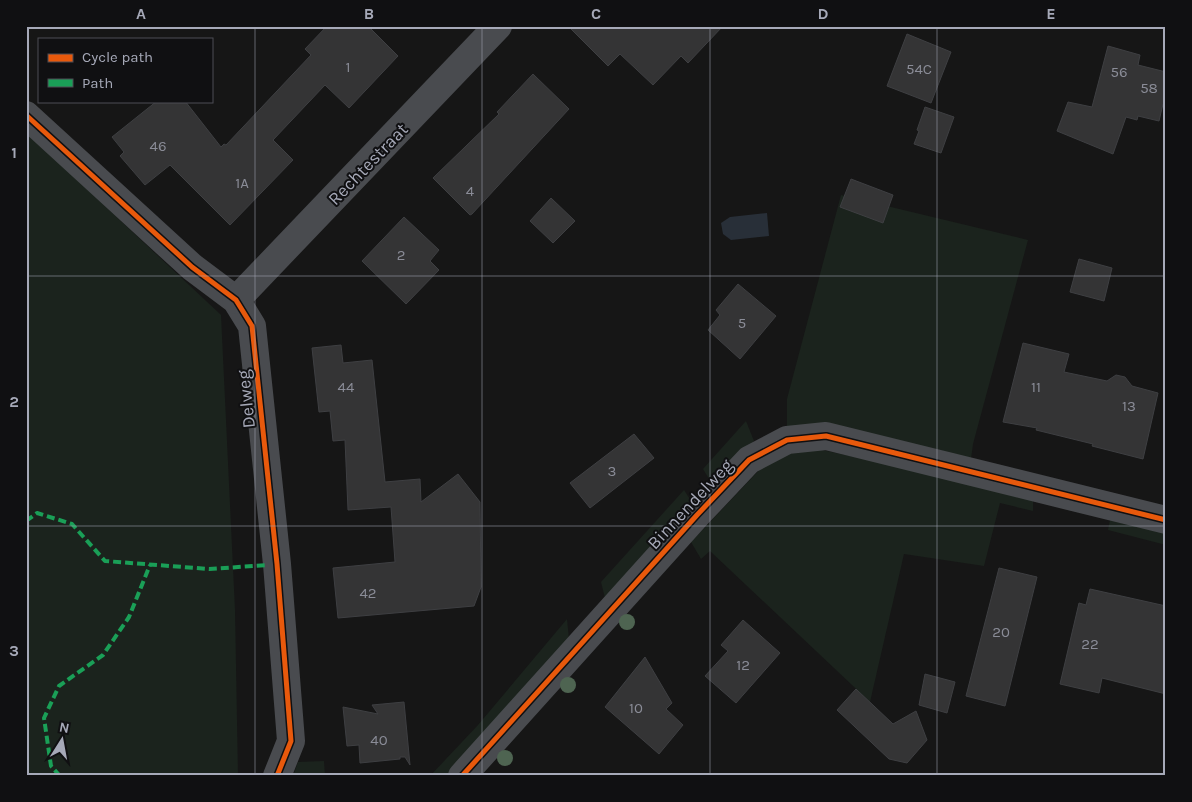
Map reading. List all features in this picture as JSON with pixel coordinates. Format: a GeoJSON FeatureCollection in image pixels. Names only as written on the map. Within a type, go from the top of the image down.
{"type":"FeatureCollection","features":[{"type":"Feature","properties":{"kind":"street","name":"Rechtestraat"},"geometry":{"type":"LineString","coordinates":[[236,300],[498,26]]}},
{"type":"Feature","properties":{"kind":"street","name":"Delweg"},"geometry":{"type":"LineString","coordinates":[[26,115],[192,268],[236,300],[252,326],[278,574],[291,740],[277,776]]}},
{"type":"Feature","properties":{"kind":"street","name":"Binnendelweg"},"geometry":{"type":"LineString","coordinates":[[462,776],[697,515],[750,460],[787,440],[826,436],[1166,520]]}},
{"type":"Feature","properties":{"kind":"shaded area"},"geometry":{"type":"Polygon","coordinates":[[[26,132],[221,315],[235,610],[238,776],[26,776],[26,132]]]}},
{"type":"Feature","properties":{"kind":"shaded area"},"geometry":{"type":"Polygon","coordinates":[[[841,195],[1028,240],[973,444],[971,459],[787,428],[787,399],[841,195]]]}},
{"type":"Feature","properties":{"kind":"shaded area"},"geometry":{"type":"Polygon","coordinates":[[[767,213],[769,236],[731,240],[723,234],[721,223],[730,217],[767,213]]]}},
{"type":"Feature","properties":{"kind":"shaded area"},"geometry":{"type":"Polygon","coordinates":[[[746,421],[754,441],[711,482],[703,469],[746,421]]]}},
{"type":"Feature","properties":{"kind":"shaded area"},"geometry":{"type":"Polygon","coordinates":[[[789,450],[822,450],[950,477],[1033,500],[1033,511],[1000,503],[984,566],[904,554],[870,702],[710,551],[701,559],[691,542],[766,463],[789,450]]]}},
{"type":"Feature","properties":{"kind":"shaded area"},"geometry":{"type":"Polygon","coordinates":[[[684,490],[693,504],[606,602],[601,582],[684,490]]]}},
{"type":"Feature","properties":{"kind":"shaded area"},"geometry":{"type":"Polygon","coordinates":[[[1110,520],[1166,532],[1166,545],[1108,530],[1110,520]]]}},
{"type":"Feature","properties":{"kind":"shaded area"},"geometry":{"type":"Polygon","coordinates":[[[567,619],[569,639],[447,776],[430,776],[478,725],[567,619]]]}},
{"type":"Feature","properties":{"kind":"shaded area"},"geometry":{"type":"Polygon","coordinates":[[[324,761],[325,776],[293,776],[298,762],[324,761]]]}},
{"type":"Feature","properties":{"kind":"building"},"geometry":{"type":"Polygon","coordinates":[[[327,26],[368,26],[398,56],[349,108],[325,85],[273,140],[293,160],[230,225],[170,165],[145,185],[120,156],[124,152],[112,137],[156,102],[186,102],[221,147],[224,144],[226,145],[311,55],[305,49],[327,26]]]}},
{"type":"Feature","properties":{"kind":"building"},"geometry":{"type":"Polygon","coordinates":[[[568,26],[723,26],[688,63],[681,56],[653,85],[620,54],[608,66],[568,26]]]}},
{"type":"Feature","properties":{"kind":"building"},"geometry":{"type":"Polygon","coordinates":[[[907,34],[951,52],[931,103],[887,86],[907,34]]]}},
{"type":"Feature","properties":{"kind":"building"},"geometry":{"type":"Polygon","coordinates":[[[1108,46],[1140,55],[1138,65],[1166,72],[1166,105],[1163,104],[1159,121],[1138,116],[1137,120],[1126,117],[1113,154],[1057,131],[1068,102],[1092,107],[1108,46]]]}},
{"type":"Feature","properties":{"kind":"building"},"geometry":{"type":"Polygon","coordinates":[[[533,74],[569,109],[470,215],[433,178],[499,114],[497,112],[533,74]]]}},
{"type":"Feature","properties":{"kind":"building"},"geometry":{"type":"Polygon","coordinates":[[[925,107],[954,117],[941,153],[914,144],[925,107]]]}},
{"type":"Feature","properties":{"kind":"building"},"geometry":{"type":"Polygon","coordinates":[[[851,179],[893,195],[883,223],[840,207],[851,179]]]}},
{"type":"Feature","properties":{"kind":"building"},"geometry":{"type":"Polygon","coordinates":[[[551,198],[575,221],[553,243],[530,221],[551,198]]]}},
{"type":"Feature","properties":{"kind":"building"},"geometry":{"type":"Polygon","coordinates":[[[404,217],[439,250],[430,261],[439,270],[406,304],[362,261],[404,217]]]}},
{"type":"Feature","properties":{"kind":"building"},"geometry":{"type":"Polygon","coordinates":[[[1079,259],[1112,268],[1104,301],[1070,292],[1079,259]]]}},
{"type":"Feature","properties":{"kind":"building"},"geometry":{"type":"Polygon","coordinates":[[[738,284],[776,316],[740,359],[708,330],[720,315],[716,310],[738,284]]]}},
{"type":"Feature","properties":{"kind":"building"},"geometry":{"type":"Polygon","coordinates":[[[1023,343],[1069,354],[1064,372],[1107,381],[1116,375],[1125,377],[1132,386],[1158,393],[1143,459],[1036,430],[1037,428],[1003,422],[1023,343]]]}},
{"type":"Feature","properties":{"kind":"building"},"geometry":{"type":"Polygon","coordinates":[[[341,345],[343,363],[372,360],[385,482],[420,479],[421,502],[458,474],[480,502],[481,587],[474,606],[338,618],[333,568],[395,562],[391,507],[348,510],[345,440],[333,441],[330,411],[319,412],[312,348],[341,345]]]}},
{"type":"Feature","properties":{"kind":"building"},"geometry":{"type":"Polygon","coordinates":[[[634,434],[654,458],[590,508],[570,483],[634,434]]]}},
{"type":"Feature","properties":{"kind":"building"},"geometry":{"type":"Polygon","coordinates":[[[999,568],[1037,577],[1005,706],[966,696],[999,568]]]}},
{"type":"Feature","properties":{"kind":"building"},"geometry":{"type":"Polygon","coordinates":[[[1090,589],[1166,606],[1166,694],[1102,678],[1099,693],[1060,684],[1079,603],[1086,605],[1090,589]]]}},
{"type":"Feature","properties":{"kind":"building"},"geometry":{"type":"Polygon","coordinates":[[[743,620],[780,653],[736,703],[705,676],[728,651],[721,645],[743,620]]]}},
{"type":"Feature","properties":{"kind":"building"},"geometry":{"type":"Polygon","coordinates":[[[645,657],[672,703],[666,709],[683,725],[659,754],[605,707],[645,657]]]}},
{"type":"Feature","properties":{"kind":"building"},"geometry":{"type":"Polygon","coordinates":[[[925,674],[955,682],[947,713],[919,705],[925,674]]]}},
{"type":"Feature","properties":{"kind":"building"},"geometry":{"type":"Polygon","coordinates":[[[856,689],[893,724],[916,711],[927,740],[907,763],[889,759],[837,710],[856,689]]]}},
{"type":"Feature","properties":{"kind":"building"},"geometry":{"type":"Polygon","coordinates":[[[404,702],[410,765],[405,757],[360,763],[359,745],[347,746],[343,707],[378,714],[372,705],[404,702]]]}},
{"type":"Feature","properties":{"kind":"marked path"},"geometry":{"type":"LineString","coordinates":[[26,521],[37,513],[72,524],[105,561],[209,569],[268,565]]}},
{"type":"Feature","properties":{"kind":"marked path"},"geometry":{"type":"LineString","coordinates":[[60,776],[51,766],[44,718],[59,686],[103,655],[129,617],[150,565]]}},
{"type":"Feature","properties":{"kind":"cycle path"},"geometry":{"type":"LineString","coordinates":[[26,115],[192,267],[236,300],[252,326],[277,564],[291,741],[277,776]]}},
{"type":"Feature","properties":{"kind":"cycle path"},"geometry":{"type":"LineString","coordinates":[[462,776],[697,515],[749,460],[787,440],[826,436],[1166,520]]}}]}
